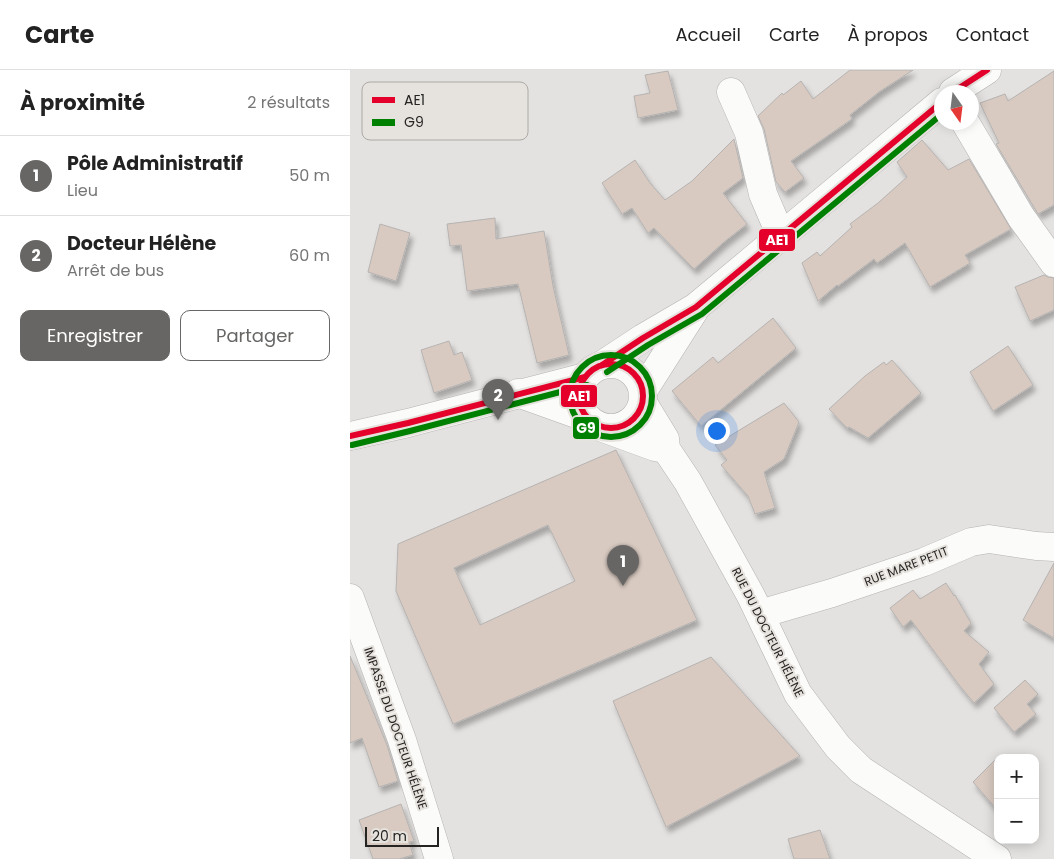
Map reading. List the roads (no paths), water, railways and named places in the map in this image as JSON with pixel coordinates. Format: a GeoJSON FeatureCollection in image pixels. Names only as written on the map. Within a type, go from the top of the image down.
{"type":"FeatureCollection","features":[{"type":"Feature","properties":{"kind":"street"},"geometry":{"type":"LineString","coordinates":[[964,85],[987,70]]}},
{"type":"Feature","properties":{"kind":"street"},"geometry":{"type":"LineString","coordinates":[[731,92],[749,133],[763,194],[781,236]]}},
{"type":"Feature","properties":{"kind":"street"},"geometry":{"type":"LineString","coordinates":[[696,307],[643,397],[639,412],[632,421],[623,426],[613,428],[594,422],[580,408],[579,386],[593,371],[643,338],[696,307],[934,109]]}},
{"type":"Feature","properties":{"kind":"street"},"geometry":{"type":"LineString","coordinates":[[970,130],[1020,217],[1054,263]]}},
{"type":"Feature","properties":{"kind":"street"},"geometry":{"type":"LineString","coordinates":[[350,436],[408,423],[518,393],[613,364],[624,366],[633,372],[640,381],[643,397]]}},
{"type":"Feature","properties":{"kind":"street"},"geometry":{"type":"LineString","coordinates":[[518,393],[655,447],[666,449]]}},
{"type":"Feature","properties":{"kind":"street","name":"RUE DU DOCTEUR HÉLÈNE"},"geometry":{"type":"LineString","coordinates":[[643,397],[665,439],[666,449],[688,482],[751,596],[798,694],[838,748],[861,770],[998,859]]}},
{"type":"Feature","properties":{"kind":"street","name":"RUE MARE PETIT"},"geometry":{"type":"LineString","coordinates":[[760,614],[832,593],[924,562],[971,542],[989,539],[1054,547]]}},
{"type":"Feature","properties":{"kind":"street","name":"IMPASSE DU DOCTEUR HÉLÈNE"},"geometry":{"type":"LineString","coordinates":[[350,598],[402,740],[439,859]]}},
{"type":"Feature","properties":{"kind":"place","name":"Docteur Hélène"},"geometry":{"type":"Point","coordinates":[498,420]}},
{"type":"Feature","properties":{"kind":"place","name":"Pôle Administratif"},"geometry":{"type":"Point","coordinates":[623,586]}}]}
